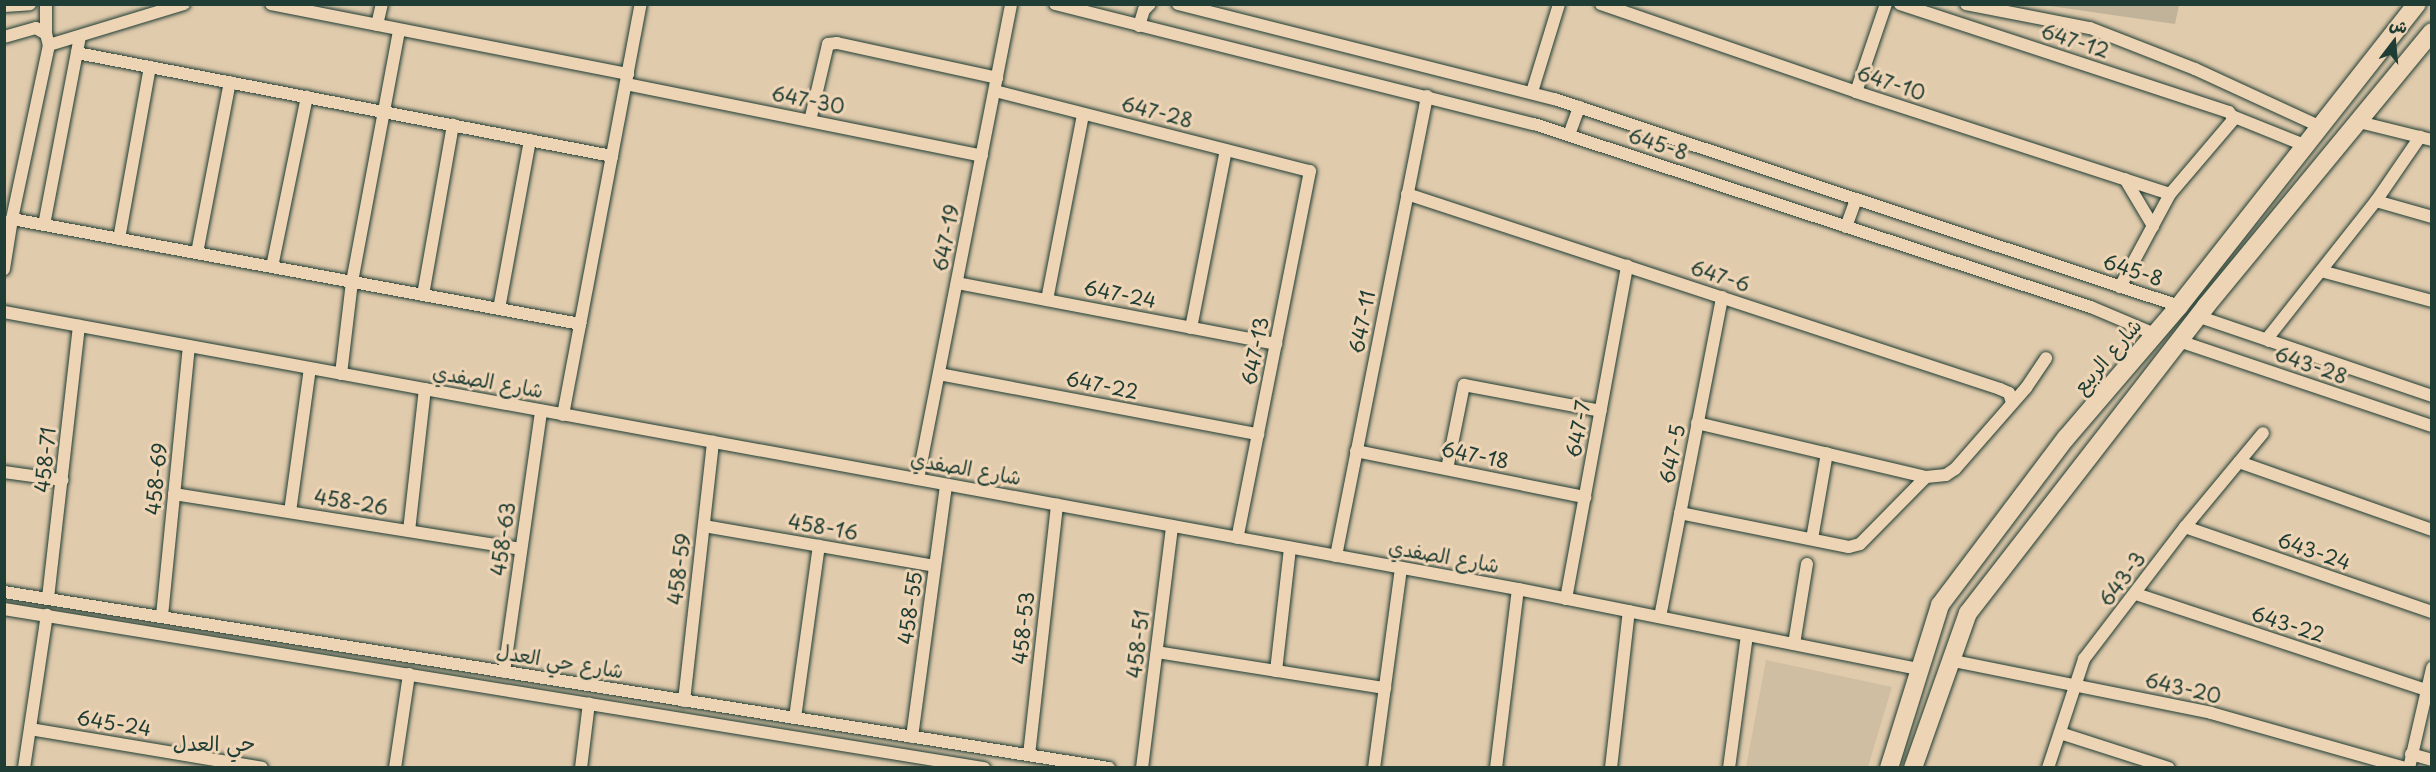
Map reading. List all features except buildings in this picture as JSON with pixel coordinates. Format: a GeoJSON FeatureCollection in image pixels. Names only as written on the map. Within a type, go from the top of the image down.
{"type":"FeatureCollection","features":[{"type":"Feature","properties":{"kind":"main road","name":"شارع الربيع"},"geometry":{"type":"LineString","coordinates":[[1889,768],[1940,605],[2066,438],[2179,306],[2417,4]]}},
{"type":"Feature","properties":{"kind":"main road"},"geometry":{"type":"LineString","coordinates":[[1913,768],[1949,660],[1968,613],[2197,316],[2432,32]]}},
{"type":"Feature","properties":{"kind":"street"},"geometry":{"type":"LineString","coordinates":[[4,6],[30,4]]}},
{"type":"Feature","properties":{"kind":"street"},"geometry":{"type":"LineString","coordinates":[[4,269],[48,39],[46,4]]}},
{"type":"Feature","properties":{"kind":"street"},"geometry":{"type":"LineString","coordinates":[[4,37],[36,28],[48,39],[80,36],[184,4]]}},
{"type":"Feature","properties":{"kind":"street","name":"647-30"},"geometry":{"type":"LineString","coordinates":[[271,4],[982,156]]}},
{"type":"Feature","properties":{"kind":"street"},"geometry":{"type":"LineString","coordinates":[[376,25],[382,4]]}},
{"type":"Feature","properties":{"kind":"street"},"geometry":{"type":"LineString","coordinates":[[563,415],[641,4]]}},
{"type":"Feature","properties":{"kind":"street","name":"647-19"},"geometry":{"type":"LineString","coordinates":[[918,479],[1011,4]]}},
{"type":"Feature","properties":{"kind":"street","name":"645-8"},"geometry":{"type":"LineString","coordinates":[[1055,4],[1428,96],[1569,135],[2100,310],[2155,334]]}},
{"type":"Feature","properties":{"kind":"street"},"geometry":{"type":"LineString","coordinates":[[1139,26],[1144,10],[1150,4]]}},
{"type":"Feature","properties":{"kind":"street","name":"645-8"},"geometry":{"type":"LineString","coordinates":[[1178,4],[1532,92],[2179,306]]}},
{"type":"Feature","properties":{"kind":"street"},"geometry":{"type":"LineString","coordinates":[[1532,92],[1559,4]]}},
{"type":"Feature","properties":{"kind":"street","name":"647-10"},"geometry":{"type":"LineString","coordinates":[[1601,4],[1856,92],[2170,194]]}},
{"type":"Feature","properties":{"kind":"street"},"geometry":{"type":"LineString","coordinates":[[1856,92],[1886,4]]}},
{"type":"Feature","properties":{"kind":"street","name":"647-12"},"geometry":{"type":"LineString","coordinates":[[1900,4],[2229,112],[2232,118],[2304,145]]}},
{"type":"Feature","properties":{"kind":"street"},"geometry":{"type":"LineString","coordinates":[[1966,4],[2090,28],[2195,69],[2319,126]]}},
{"type":"Feature","properties":{"kind":"street"},"geometry":{"type":"LineString","coordinates":[[341,374],[352,282],[399,30]]}},
{"type":"Feature","properties":{"kind":"street"},"geometry":{"type":"LineString","coordinates":[[44,225],[80,36]]}},
{"type":"Feature","properties":{"kind":"street"},"geometry":{"type":"LineString","coordinates":[[810,121],[824,52],[828,44],[837,43],[997,78]]}},
{"type":"Feature","properties":{"kind":"street"},"geometry":{"type":"LineString","coordinates":[[77,53],[612,156]]}},
{"type":"Feature","properties":{"kind":"street"},"geometry":{"type":"LineString","coordinates":[[119,239],[150,67]]}},
{"type":"Feature","properties":{"kind":"street"},"geometry":{"type":"LineString","coordinates":[[197,253],[230,82]]}},
{"type":"Feature","properties":{"kind":"street","name":"647-28"},"geometry":{"type":"LineString","coordinates":[[994,91],[1311,171]]}},
{"type":"Feature","properties":{"kind":"street","name":"647-11"},"geometry":{"type":"LineString","coordinates":[[1336,556],[1428,96]]}},
{"type":"Feature","properties":{"kind":"street"},"geometry":{"type":"LineString","coordinates":[[272,267],[307,97]]}},
{"type":"Feature","properties":{"kind":"street"},"geometry":{"type":"LineString","coordinates":[[1569,135],[1579,107]]}},
{"type":"Feature","properties":{"kind":"street"},"geometry":{"type":"LineString","coordinates":[[1047,300],[1083,114]]}},
{"type":"Feature","properties":{"kind":"street"},"geometry":{"type":"LineString","coordinates":[[2120,286],[2170,194],[2232,118]]}},
{"type":"Feature","properties":{"kind":"street"},"geometry":{"type":"LineString","coordinates":[[2269,341],[2270,335],[2426,139],[2359,122]]}},
{"type":"Feature","properties":{"kind":"street"},"geometry":{"type":"LineString","coordinates":[[423,295],[453,125]]}},
{"type":"Feature","properties":{"kind":"street"},"geometry":{"type":"LineString","coordinates":[[499,309],[530,140]]}},
{"type":"Feature","properties":{"kind":"street"},"geometry":{"type":"LineString","coordinates":[[1191,328],[1226,150]]}},
{"type":"Feature","properties":{"kind":"street","name":"647-13"},"geometry":{"type":"LineString","coordinates":[[1237,538],[1311,171]]}},
{"type":"Feature","properties":{"kind":"street"},"geometry":{"type":"LineString","coordinates":[[2125,179],[2153,226]]}},
{"type":"Feature","properties":{"kind":"street","name":"647-6"},"geometry":{"type":"LineString","coordinates":[[1407,194],[2000,388],[2009,393],[2012,403]]}},
{"type":"Feature","properties":{"kind":"street"},"geometry":{"type":"LineString","coordinates":[[1846,226],[1856,199]]}},
{"type":"Feature","properties":{"kind":"street"},"geometry":{"type":"LineString","coordinates":[[2376,201],[2432,217]]}},
{"type":"Feature","properties":{"kind":"street"},"geometry":{"type":"LineString","coordinates":[[12,219],[580,324]]}},
{"type":"Feature","properties":{"kind":"street","name":"647-7"},"geometry":{"type":"LineString","coordinates":[[1566,599],[1627,266]]}},
{"type":"Feature","properties":{"kind":"street"},"geometry":{"type":"LineString","coordinates":[[2321,271],[2432,301]]}},
{"type":"Feature","properties":{"kind":"street","name":"647-24"},"geometry":{"type":"LineString","coordinates":[[957,283],[1276,344]]}},
{"type":"Feature","properties":{"kind":"street","name":"647-5"},"geometry":{"type":"LineString","coordinates":[[1660,617],[1722,297]]}},
{"type":"Feature","properties":{"kind":"street","name":"شارع الصفدي"},"geometry":{"type":"LineString","coordinates":[[4,312],[1518,589],[1920,669]]}},
{"type":"Feature","properties":{"kind":"street","name":"643-28"},"geometry":{"type":"LineString","coordinates":[[2197,316],[2432,396]]}},
{"type":"Feature","properties":{"kind":"street","name":"458-71"},"geometry":{"type":"LineString","coordinates":[[48,598],[79,326]]}},
{"type":"Feature","properties":{"kind":"street","name":"643-28"},"geometry":{"type":"LineString","coordinates":[[2179,340],[2432,426]]}},
{"type":"Feature","properties":{"kind":"street","name":"458-69"},"geometry":{"type":"LineString","coordinates":[[162,616],[189,346]]}},
{"type":"Feature","properties":{"kind":"street"},"geometry":{"type":"LineString","coordinates":[[1697,423],[1926,477],[1946,475],[1955,470],[2026,388],[2046,358]]}},
{"type":"Feature","properties":{"kind":"street"},"geometry":{"type":"LineString","coordinates":[[290,512],[310,368]]}},
{"type":"Feature","properties":{"kind":"street","name":"647-22"},"geometry":{"type":"LineString","coordinates":[[939,374],[1258,434]]}},
{"type":"Feature","properties":{"kind":"street"},"geometry":{"type":"LineString","coordinates":[[1447,469],[1464,385],[1601,411]]}},
{"type":"Feature","properties":{"kind":"street"},"geometry":{"type":"LineString","coordinates":[[409,531],[425,390]]}},
{"type":"Feature","properties":{"kind":"street","name":"458-63"},"geometry":{"type":"LineString","coordinates":[[504,672],[541,411]]}},
{"type":"Feature","properties":{"kind":"street","name":"643-3"},"geometry":{"type":"LineString","coordinates":[[2049,768],[2084,659],[2185,527],[2264,434]]}},
{"type":"Feature","properties":{"kind":"street","name":"458-59"},"geometry":{"type":"LineString","coordinates":[[684,701],[714,442]]}},
{"type":"Feature","properties":{"kind":"street","name":"647-18"},"geometry":{"type":"LineString","coordinates":[[1356,451],[1585,497]]}},
{"type":"Feature","properties":{"kind":"street"},"geometry":{"type":"LineString","coordinates":[[1812,539],[1827,453]]}},
{"type":"Feature","properties":{"kind":"street"},"geometry":{"type":"LineString","coordinates":[[2239,462],[2432,530]]}},
{"type":"Feature","properties":{"kind":"street"},"geometry":{"type":"LineString","coordinates":[[4,472],[62,480]]}},
{"type":"Feature","properties":{"kind":"street"},"geometry":{"type":"LineString","coordinates":[[1680,513],[1849,547],[1860,544],[1926,477]]}},
{"type":"Feature","properties":{"kind":"street","name":"458-55"},"geometry":{"type":"LineString","coordinates":[[912,737],[946,484]]}},
{"type":"Feature","properties":{"kind":"street","name":"458-26"},"geometry":{"type":"LineString","coordinates":[[174,494],[521,549]]}},
{"type":"Feature","properties":{"kind":"street","name":"458-53"},"geometry":{"type":"LineString","coordinates":[[1029,755],[1057,505]]}},
{"type":"Feature","properties":{"kind":"street","name":"458-16"},"geometry":{"type":"LineString","coordinates":[[704,526],[935,566]]}},
{"type":"Feature","properties":{"kind":"street","name":"458-51"},"geometry":{"type":"LineString","coordinates":[[1142,768],[1172,526]]}},
{"type":"Feature","properties":{"kind":"street","name":"643-24"},"geometry":{"type":"LineString","coordinates":[[2185,527],[2432,612]]}},
{"type":"Feature","properties":{"kind":"street"},"geometry":{"type":"LineString","coordinates":[[795,718],[819,546]]}},
{"type":"Feature","properties":{"kind":"street"},"geometry":{"type":"LineString","coordinates":[[1276,671],[1290,548]]}},
{"type":"Feature","properties":{"kind":"street"},"geometry":{"type":"LineString","coordinates":[[1794,644],[1808,564]]}},
{"type":"Feature","properties":{"kind":"street"},"geometry":{"type":"LineString","coordinates":[[1374,768],[1401,568]]}},
{"type":"Feature","properties":{"kind":"street"},"geometry":{"type":"LineString","coordinates":[[1496,768],[1518,589]]}},
{"type":"Feature","properties":{"kind":"street","name":"شارع حي العدل"},"geometry":{"type":"LineString","coordinates":[[4,592],[1109,768]]}},
{"type":"Feature","properties":{"kind":"street","name":"643-22"},"geometry":{"type":"LineString","coordinates":[[2136,594],[2427,690]]}},
{"type":"Feature","properties":{"kind":"street","name":"شارع حي العدل"},"geometry":{"type":"LineString","coordinates":[[4,609],[984,768]]}},
{"type":"Feature","properties":{"kind":"street"},"geometry":{"type":"LineString","coordinates":[[1611,768],[1629,611]]}},
{"type":"Feature","properties":{"kind":"street"},"geometry":{"type":"LineString","coordinates":[[24,768],[46,615]]}},
{"type":"Feature","properties":{"kind":"street"},"geometry":{"type":"LineString","coordinates":[[1729,768],[1747,635]]}},
{"type":"Feature","properties":{"kind":"street"},"geometry":{"type":"LineString","coordinates":[[340,663],[341,646]]}},
{"type":"Feature","properties":{"kind":"street"},"geometry":{"type":"LineString","coordinates":[[1156,652],[1385,688]]}},
{"type":"Feature","properties":{"kind":"street","name":"643-20"},"geometry":{"type":"LineString","coordinates":[[1949,660],[2211,713],[2407,768]]}},
{"type":"Feature","properties":{"kind":"street"},"geometry":{"type":"LineString","coordinates":[[2407,768],[2432,668]]}},
{"type":"Feature","properties":{"kind":"street"},"geometry":{"type":"LineString","coordinates":[[395,768],[409,674]]}},
{"type":"Feature","properties":{"kind":"street"},"geometry":{"type":"LineString","coordinates":[[581,768],[589,703]]}},
{"type":"Feature","properties":{"kind":"street"},"geometry":{"type":"LineString","coordinates":[[840,744],[842,726]]}},
{"type":"Feature","properties":{"kind":"street","name":"645-24"},"geometry":{"type":"LineString","coordinates":[[30,729],[262,768]]}},
{"type":"Feature","properties":{"kind":"street"},"geometry":{"type":"LineString","coordinates":[[2060,733],[2169,768]]}},
{"type":"Feature","properties":{"kind":"street"},"geometry":{"type":"LineString","coordinates":[[2411,754],[2432,760]]}},
{"type":"Feature","properties":{"kind":"shaded area"},"geometry":{"type":"Polygon","coordinates":[[[2043,5],[2179,5],[2175,24],[2043,5]]]}},
{"type":"Feature","properties":{"kind":"shaded area"},"geometry":{"type":"Polygon","coordinates":[[[1766,660],[1892,687],[1868,767],[1746,767],[1766,660]]]}},
{"type":"Feature","properties":{"kind":"district","name":"حي العدل"},"geometry":{"type":"Point","coordinates":[214,742]}}]}
